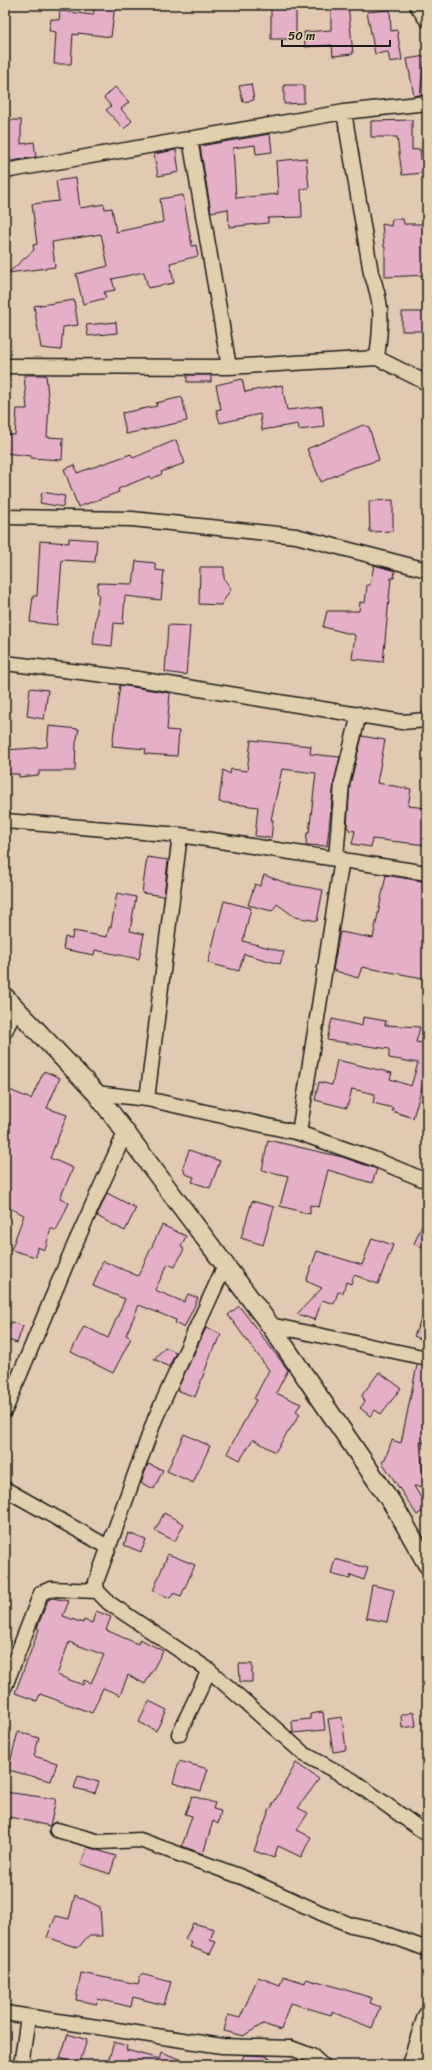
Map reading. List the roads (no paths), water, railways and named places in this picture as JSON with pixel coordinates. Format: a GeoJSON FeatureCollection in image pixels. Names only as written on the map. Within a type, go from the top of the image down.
{"type":"FeatureCollection","features":[{"type":"Feature","properties":{"kind":"street"},"geometry":{"type":"LineString","coordinates":[[419,5],[427,17]]}},
{"type":"Feature","properties":{"kind":"street"},"geometry":{"type":"LineString","coordinates":[[5,171],[344,112],[427,103]]}},
{"type":"Feature","properties":{"kind":"street"},"geometry":{"type":"LineString","coordinates":[[344,112],[371,273],[379,293],[382,317],[377,358]]}},
{"type":"Feature","properties":{"kind":"street"},"geometry":{"type":"LineString","coordinates":[[190,138],[229,367]]}},
{"type":"Feature","properties":{"kind":"street"},"geometry":{"type":"LineString","coordinates":[[5,366],[229,367],[377,358],[427,383]]}},
{"type":"Feature","properties":{"kind":"street"},"geometry":{"type":"LineString","coordinates":[[5,517],[132,519],[296,536],[427,570]]}},
{"type":"Feature","properties":{"kind":"street"},"geometry":{"type":"LineString","coordinates":[[5,664],[138,679],[402,722],[427,720]]}},
{"type":"Feature","properties":{"kind":"street"},"geometry":{"type":"LineString","coordinates":[[299,1134],[339,858],[342,784],[359,714]]}},
{"type":"Feature","properties":{"kind":"street"},"geometry":{"type":"LineString","coordinates":[[5,821],[180,835],[339,858],[427,873]]}},
{"type":"Feature","properties":{"kind":"street"},"geometry":{"type":"LineString","coordinates":[[147,1099],[180,835]]}},
{"type":"Feature","properties":{"kind":"street"},"geometry":{"type":"LineString","coordinates":[[5,1031],[10,1003]]}},
{"type":"Feature","properties":{"kind":"street"},"geometry":{"type":"LineString","coordinates":[[10,1003],[96,1093],[270,1325],[396,1509],[427,1564]]}},
{"type":"Feature","properties":{"kind":"street"},"geometry":{"type":"LineString","coordinates":[[96,1093],[147,1099],[299,1134],[374,1158],[427,1181]]}},
{"type":"Feature","properties":{"kind":"street"},"geometry":{"type":"LineString","coordinates":[[5,1410],[70,1255],[125,1133]]}},
{"type":"Feature","properties":{"kind":"street"},"geometry":{"type":"LineString","coordinates":[[225,1265],[155,1419],[96,1582],[97,1591],[109,1603],[208,1670],[304,1754],[352,1780],[427,1834]]}},
{"type":"Feature","properties":{"kind":"street"},"geometry":{"type":"LineString","coordinates":[[270,1325],[427,1358]]}},
{"type":"Feature","properties":{"kind":"street"},"geometry":{"type":"LineString","coordinates":[[5,1489],[108,1547]]}},
{"type":"Feature","properties":{"kind":"street"},"geometry":{"type":"LineString","coordinates":[[5,1686],[10,1661],[41,1594],[51,1589],[97,1591]]}},
{"type":"Feature","properties":{"kind":"street"},"geometry":{"type":"LineString","coordinates":[[180,1734],[208,1670]]}},
{"type":"Feature","properties":{"kind":"street"},"geometry":{"type":"LineString","coordinates":[[57,1830],[100,1842],[140,1840],[242,1877],[321,1913],[352,1925],[375,1930],[427,1949]]}},
{"type":"Feature","properties":{"kind":"street"},"geometry":{"type":"LineString","coordinates":[[5,2013],[222,2046],[291,2048],[312,2056],[322,2065]]}},
{"type":"Feature","properties":{"kind":"street"},"geometry":{"type":"LineString","coordinates":[[411,2065],[427,2016]]}},
{"type":"Feature","properties":{"kind":"street"},"geometry":{"type":"LineString","coordinates":[[21,2065],[28,2017]]}}]}
